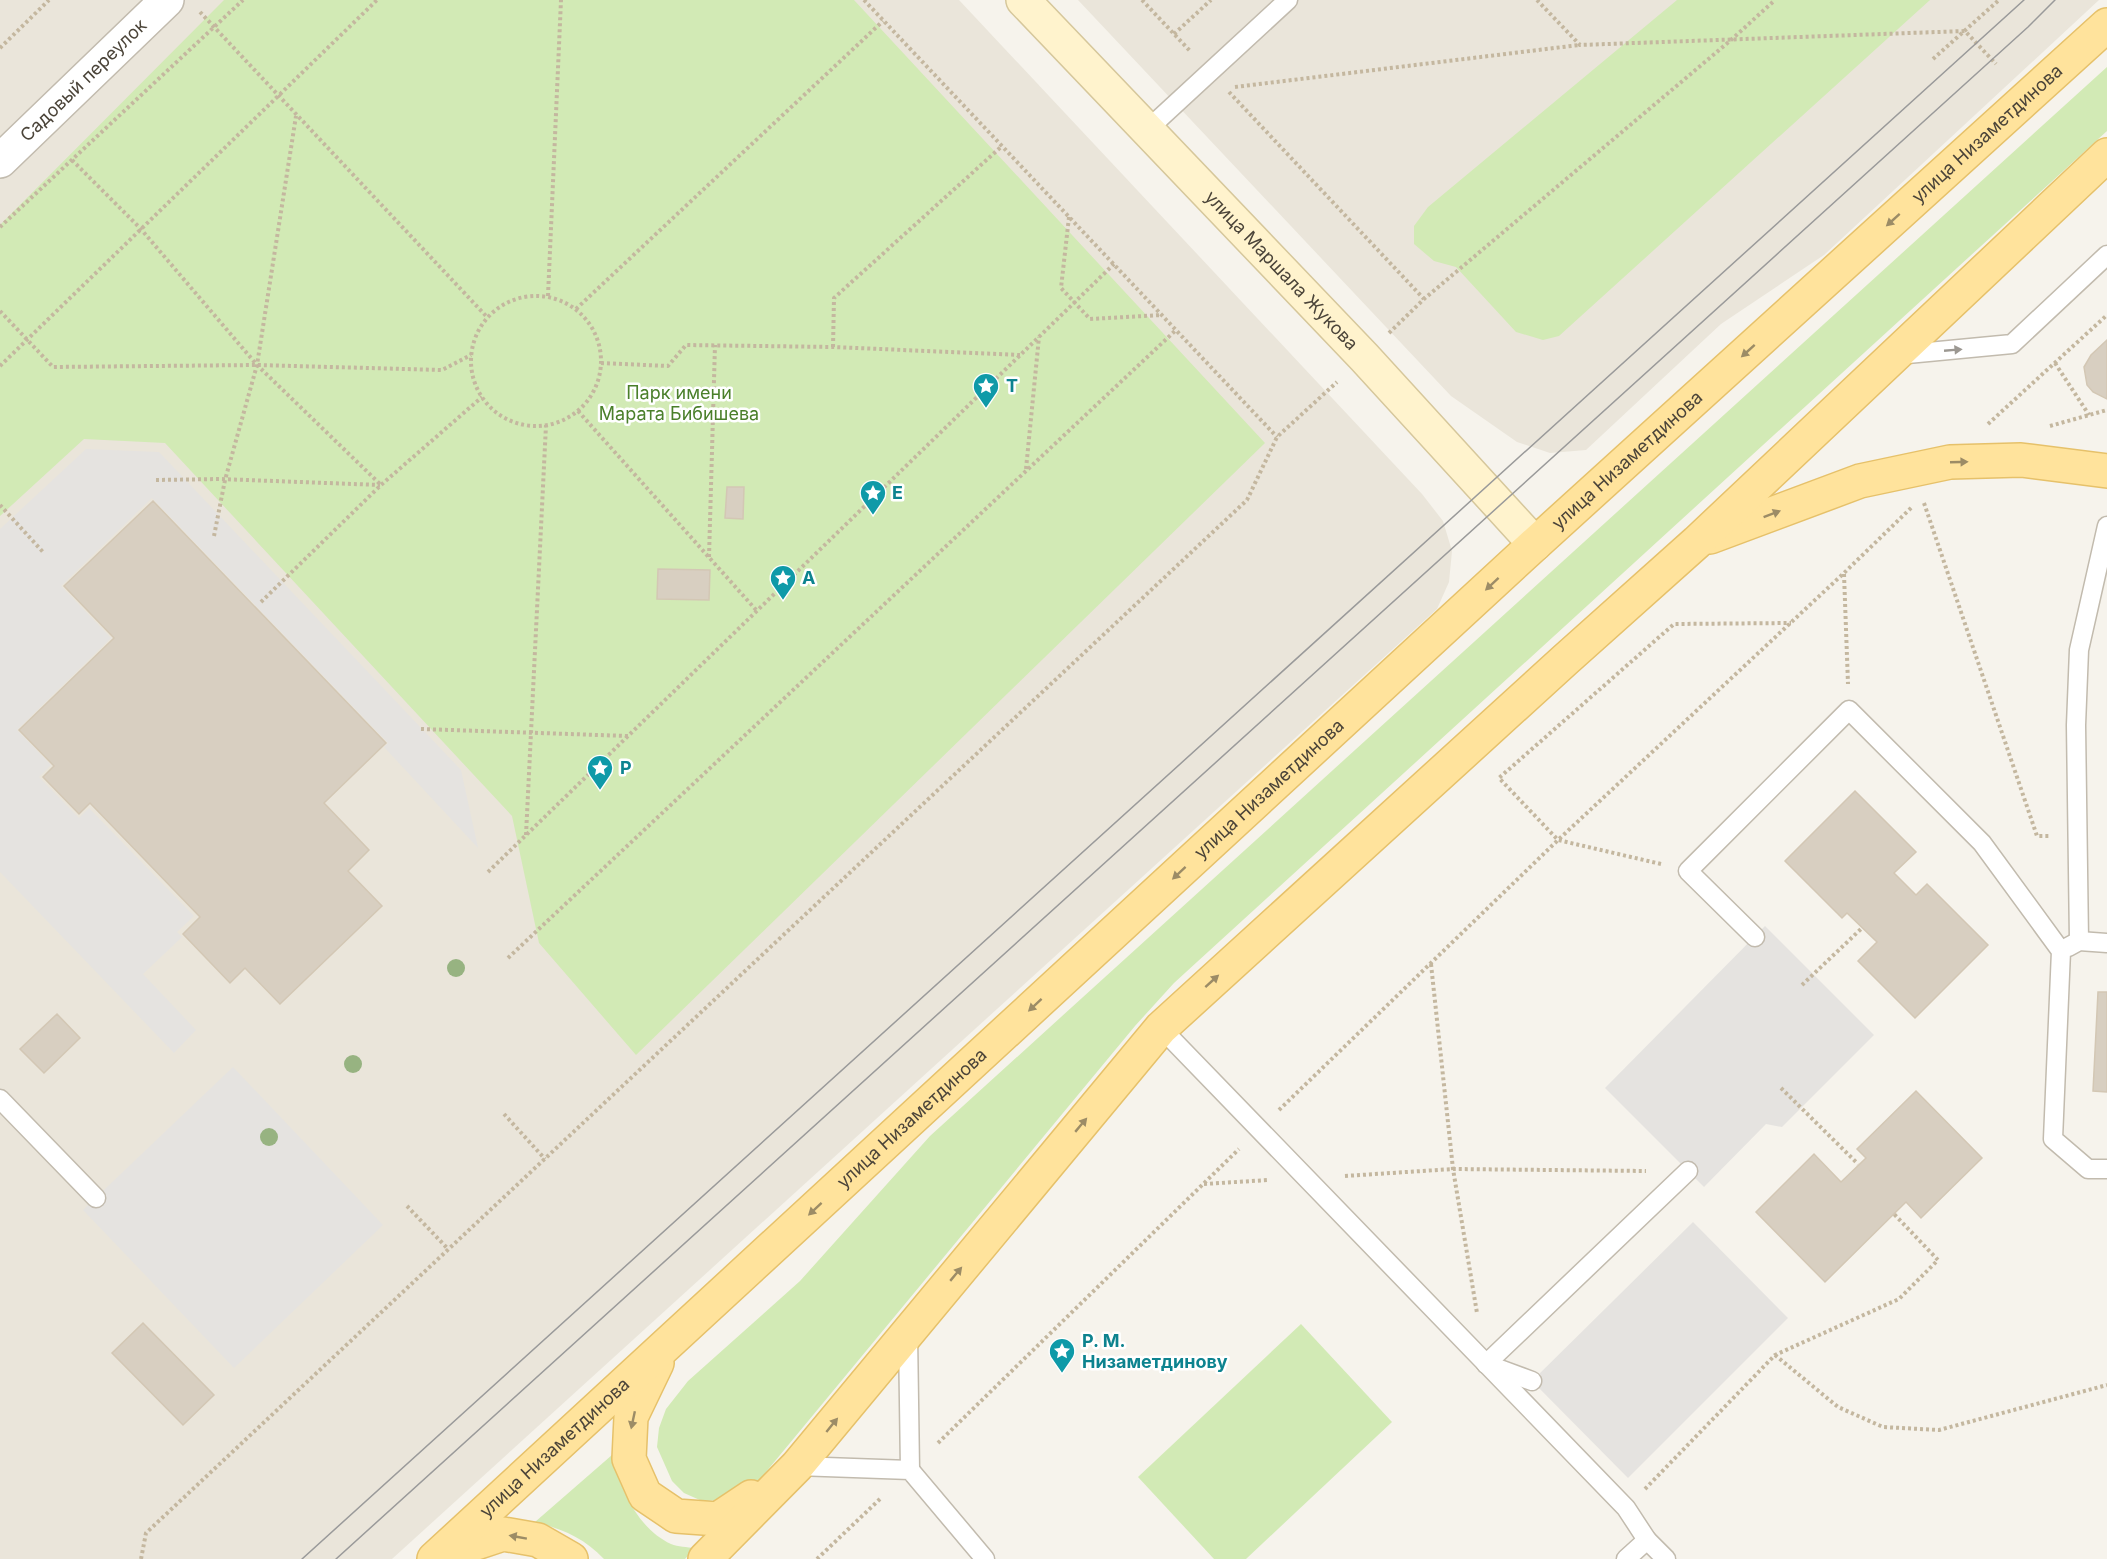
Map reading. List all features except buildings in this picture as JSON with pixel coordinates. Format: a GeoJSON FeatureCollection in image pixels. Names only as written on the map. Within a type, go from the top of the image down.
{"type":"FeatureCollection","features":[{"type":"Feature","properties":{"kind":"main road","name":"улица Низаметдинова"},"geometry":{"type":"LineString","coordinates":[[436,1558],[1535,544],[2107,25]]}},
{"type":"Feature","properties":{"kind":"main road"},"geometry":{"type":"LineString","coordinates":[[705,1559],[797,1466],[1161,1028],[1697,542],[2107,155]]}},
{"type":"Feature","properties":{"kind":"main road"},"geometry":{"type":"LineString","coordinates":[[1697,542],[1860,481],[1950,462],[2020,460],[2107,471]]}},
{"type":"Feature","properties":{"kind":"main road"},"geometry":{"type":"LineString","coordinates":[[664,1347],[632,1417],[629,1459],[645,1495],[676,1516],[718,1519],[797,1466]]}},
{"type":"Feature","properties":{"kind":"main road"},"geometry":{"type":"LineString","coordinates":[[436,1558],[503,1534],[538,1540],[571,1559]]}},
{"type":"Feature","properties":{"kind":"street","name":"улица Маршала Жукова"},"geometry":{"type":"LineString","coordinates":[[1023,0],[1364,357],[1535,544]]}},
{"type":"Feature","properties":{"kind":"street","name":"Садовый переулок"},"geometry":{"type":"LineString","coordinates":[[0,161],[181,3]]}},
{"type":"Feature","properties":{"kind":"lane"},"geometry":{"type":"LineString","coordinates":[[1146,131],[1288,0]]}},
{"type":"Feature","properties":{"kind":"lane"},"geometry":{"type":"LineString","coordinates":[[1895,355],[2012,344],[2107,255]]}},
{"type":"Feature","properties":{"kind":"lane"},"geometry":{"type":"LineString","coordinates":[[2079,941],[2076,725],[2079,650],[2107,526]]}},
{"type":"Feature","properties":{"kind":"lane"},"geometry":{"type":"LineString","coordinates":[[1755,937],[1688,871],[1849,710],[1982,843],[2061,951],[2053,1139],[2088,1168],[2107,1169]]}},
{"type":"Feature","properties":{"kind":"lane"},"geometry":{"type":"LineString","coordinates":[[2061,951],[2079,941],[2107,944]]}},
{"type":"Feature","properties":{"kind":"lane"},"geometry":{"type":"LineString","coordinates":[[1161,1028],[1626,1508],[1647,1540],[1666,1559]]}},
{"type":"Feature","properties":{"kind":"lane"},"geometry":{"type":"LineString","coordinates":[[0,1099],[96,1198]]}},
{"type":"Feature","properties":{"kind":"lane"},"geometry":{"type":"LineString","coordinates":[[1486,1364],[1688,1171]]}},
{"type":"Feature","properties":{"kind":"lane"},"geometry":{"type":"LineString","coordinates":[[908,1332],[910,1470],[984,1559]]}},
{"type":"Feature","properties":{"kind":"lane"},"geometry":{"type":"LineString","coordinates":[[1486,1364],[1532,1381]]}},
{"type":"Feature","properties":{"kind":"lane"},"geometry":{"type":"LineString","coordinates":[[797,1466],[910,1470]]}},
{"type":"Feature","properties":{"kind":"lane"},"geometry":{"type":"LineString","coordinates":[[1626,1559],[1647,1540]]}},
{"type":"Feature","properties":{"kind":"path"},"geometry":{"type":"LineString","coordinates":[[0,48],[49,0]]}},
{"type":"Feature","properties":{"kind":"path"},"geometry":{"type":"LineString","coordinates":[[0,227],[243,0]]}},
{"type":"Feature","properties":{"kind":"path"},"geometry":{"type":"LineString","coordinates":[[0,366],[377,0]]}},
{"type":"Feature","properties":{"kind":"path"},"geometry":{"type":"LineString","coordinates":[[548,296],[561,0]]}},
{"type":"Feature","properties":{"kind":"path"},"geometry":{"type":"LineString","coordinates":[[864,0],[1277,437]]}},
{"type":"Feature","properties":{"kind":"path"},"geometry":{"type":"LineString","coordinates":[[1142,0],[1210,72]]}},
{"type":"Feature","properties":{"kind":"path"},"geometry":{"type":"LineString","coordinates":[[1174,34],[1211,0]]}},
{"type":"Feature","properties":{"kind":"path"},"geometry":{"type":"LineString","coordinates":[[1537,0],[1580,45]]}},
{"type":"Feature","properties":{"kind":"path"},"geometry":{"type":"LineString","coordinates":[[141,1559],[146,1533],[1247,500],[1277,437],[1424,299],[1731,40],[1775,0]]}},
{"type":"Feature","properties":{"kind":"path"},"geometry":{"type":"LineString","coordinates":[[1933,59],[2000,0]]}},
{"type":"Feature","properties":{"kind":"path"},"geometry":{"type":"LineString","coordinates":[[181,3],[214,27],[487,317]]}},
{"type":"Feature","properties":{"kind":"path"},"geometry":{"type":"LineString","coordinates":[[576,309],[883,21]]}},
{"type":"Feature","properties":{"kind":"path"},"geometry":{"type":"LineString","coordinates":[[1424,299],[1225,88],[1580,45],[1965,31],[1996,64]]}},
{"type":"Feature","properties":{"kind":"path"},"geometry":{"type":"LineString","coordinates":[[214,536],[225,480],[257,365],[296,115]]}},
{"type":"Feature","properties":{"kind":"path"},"geometry":{"type":"LineString","coordinates":[[833,347],[834,298],[1002,146]]}},
{"type":"Feature","properties":{"kind":"path"},"geometry":{"type":"LineString","coordinates":[[72,160],[140,228],[257,365],[381,485]]}},
{"type":"Feature","properties":{"kind":"path"},"geometry":{"type":"LineString","coordinates":[[1069,216],[1061,288],[1074,303],[1090,319],[1162,315]]}},
{"type":"Feature","properties":{"kind":"path"},"geometry":{"type":"LineString","coordinates":[[488,872],[1114,264]]}},
{"type":"Feature","properties":{"kind":"path"},"geometry":{"type":"LineString","coordinates":[[526,296],[548,296],[576,309],[590,324],[599,343],[602,363],[599,381],[590,397],[578,411],[563,420],[546,425],[527,426],[494,411],[482,397],[473,377],[471,355],[476,334],[487,317],[505,303],[526,296]]}},
{"type":"Feature","properties":{"kind":"path"},"geometry":{"type":"LineString","coordinates":[[0,311],[53,367],[257,365],[442,369],[471,355]]}},
{"type":"Feature","properties":{"kind":"path"},"geometry":{"type":"LineString","coordinates":[[1998,427],[1986,426],[2107,315]]}},
{"type":"Feature","properties":{"kind":"path"},"geometry":{"type":"LineString","coordinates":[[508,958],[1176,330]]}},
{"type":"Feature","properties":{"kind":"path"},"geometry":{"type":"LineString","coordinates":[[1026,470],[1039,337]]}},
{"type":"Feature","properties":{"kind":"path"},"geometry":{"type":"LineString","coordinates":[[602,363],[668,366],[686,345],[833,347],[1020,355]]}},
{"type":"Feature","properties":{"kind":"path"},"geometry":{"type":"LineString","coordinates":[[709,558],[716,345]]}},
{"type":"Feature","properties":{"kind":"path"},"geometry":{"type":"LineString","coordinates":[[2055,363],[2089,416]]}},
{"type":"Feature","properties":{"kind":"path"},"geometry":{"type":"LineString","coordinates":[[261,602],[381,485],[482,397]]}},
{"type":"Feature","properties":{"kind":"path"},"geometry":{"type":"LineString","coordinates":[[2044,428],[2107,410]]}},
{"type":"Feature","properties":{"kind":"path"},"geometry":{"type":"LineString","coordinates":[[578,411],[757,611]]}},
{"type":"Feature","properties":{"kind":"path"},"geometry":{"type":"LineString","coordinates":[[526,835],[546,425]]}},
{"type":"Feature","properties":{"kind":"path"},"geometry":{"type":"LineString","coordinates":[[1950,462],[1922,497],[2033,825],[2037,836],[2077,837]]}},
{"type":"Feature","properties":{"kind":"path"},"geometry":{"type":"LineString","coordinates":[[156,480],[381,485]]}},
{"type":"Feature","properties":{"kind":"path"},"geometry":{"type":"LineString","coordinates":[[0,505],[43,552]]}},
{"type":"Feature","properties":{"kind":"path"},"geometry":{"type":"LineString","coordinates":[[817,1559],[1558,840],[1914,505]]}},
{"type":"Feature","properties":{"kind":"path"},"geometry":{"type":"LineString","coordinates":[[1844,573],[1849,710]]}},
{"type":"Feature","properties":{"kind":"path"},"geometry":{"type":"LineString","coordinates":[[1688,871],[1558,840],[1499,778],[1674,624],[1791,622]]}},
{"type":"Feature","properties":{"kind":"path"},"geometry":{"type":"LineString","coordinates":[[421,729],[629,736]]}},
{"type":"Feature","properties":{"kind":"path"},"geometry":{"type":"LineString","coordinates":[[1802,985],[1862,928]]}},
{"type":"Feature","properties":{"kind":"path"},"geometry":{"type":"LineString","coordinates":[[1431,963],[1453,1169],[1486,1364]]}},
{"type":"Feature","properties":{"kind":"path"},"geometry":{"type":"LineString","coordinates":[[1781,1088],[1858,1164]]}},
{"type":"Feature","properties":{"kind":"path"},"geometry":{"type":"LineString","coordinates":[[504,1114],[545,1159]]}},
{"type":"Feature","properties":{"kind":"path"},"geometry":{"type":"LineString","coordinates":[[1203,1184],[1453,1169],[1688,1171]]}},
{"type":"Feature","properties":{"kind":"path"},"geometry":{"type":"LineString","coordinates":[[407,1206],[448,1250]]}},
{"type":"Feature","properties":{"kind":"path"},"geometry":{"type":"LineString","coordinates":[[1626,1508],[1774,1355],[1899,1299],[1938,1260],[1894,1214]]}},
{"type":"Feature","properties":{"kind":"path"},"geometry":{"type":"LineString","coordinates":[[1774,1355],[1838,1407],[1883,1427],[1939,1430],[2107,1385]]}},
{"type":"Feature","properties":{"kind":"shaded area"},"geometry":{"type":"Polygon","coordinates":[[[0,0],[959,0],[1422,494],[1443,521],[1452,551],[1449,582],[1437,609],[392,1559],[0,1559],[0,0]]]}},
{"type":"Feature","properties":{"kind":"shaded area"},"geometry":{"type":"Polygon","coordinates":[[[1078,0],[2099,0],[1824,255],[1721,324],[1586,450],[1550,453],[1517,442],[1451,396],[1078,0]]]}},
{"type":"Feature","properties":{"kind":"shaded area"},"geometry":{"type":"Polygon","coordinates":[[[86,449],[159,452],[461,770],[478,848],[384,747],[388,743],[152,498],[61,586],[111,638],[17,730],[51,765],[39,777],[79,818],[89,808],[194,916],[177,932],[182,937],[143,974],[196,1030],[174,1053],[0,872],[0,529],[86,449]]]}},
{"type":"Feature","properties":{"kind":"shaded area"},"geometry":{"type":"Polygon","coordinates":[[[1765,926],[1874,1035],[1782,1127],[1766,1124],[1704,1187],[1605,1088],[1765,926]]]}},
{"type":"Feature","properties":{"kind":"shaded area"},"geometry":{"type":"Polygon","coordinates":[[[233,1067],[383,1225],[234,1368],[83,1210],[233,1067]]]}},
{"type":"Feature","properties":{"kind":"shaded area"},"geometry":{"type":"Polygon","coordinates":[[[1693,1222],[1788,1318],[1628,1478],[1532,1381],[1693,1222]]]}},
{"type":"Feature","properties":{"kind":"green space","name":"Парк имени Марата Бибишева"},"geometry":{"type":"Polygon","coordinates":[[[224,0],[854,0],[1265,443],[636,1055],[539,943],[512,816],[165,443],[84,439],[0,516],[0,225],[224,0]]]}},
{"type":"Feature","properties":{"kind":"green space"},"geometry":{"type":"Polygon","coordinates":[[[1677,0],[1930,0],[1559,336],[1543,340],[1516,332],[1456,267],[1434,261],[1414,244],[1414,226],[1428,207],[1677,0]]]}},
{"type":"Feature","properties":{"kind":"green space"},"geometry":{"type":"Polygon","coordinates":[[[2107,67],[2107,131],[1174,983],[1135,1026],[761,1478],[743,1492],[722,1500],[702,1501],[684,1493],[672,1481],[657,1447],[659,1428],[666,1409],[688,1381],[800,1281],[930,1136],[2107,67]]]}},
{"type":"Feature","properties":{"kind":"green space"},"geometry":{"type":"Polygon","coordinates":[[[1301,1324],[1392,1422],[1246,1559],[1214,1559],[1138,1477],[1301,1324]]]}},
{"type":"Feature","properties":{"kind":"green space"},"geometry":{"type":"Polygon","coordinates":[[[612,1455],[625,1494],[649,1529],[671,1544],[695,1548],[685,1559],[604,1559],[589,1545],[572,1535],[535,1522],[612,1455]]]}},
{"type":"Feature","properties":{"kind":"tram line"},"geometry":{"type":"LineString","coordinates":[[302,1559],[2024,0]]}},
{"type":"Feature","properties":{"kind":"tram line"},"geometry":{"type":"LineString","coordinates":[[336,1559],[2028,27],[2055,0]]}},
{"type":"Feature","properties":{"kind":"place","name":"Т"},"geometry":{"type":"Point","coordinates":[986,409]}},
{"type":"Feature","properties":{"kind":"place","name":"Е"},"geometry":{"type":"Point","coordinates":[873,516]}},
{"type":"Feature","properties":{"kind":"place","name":"А"},"geometry":{"type":"Point","coordinates":[783,601]}},
{"type":"Feature","properties":{"kind":"place","name":"Р"},"geometry":{"type":"Point","coordinates":[600,791]}},
{"type":"Feature","properties":{"kind":"place","name":"Р. М. Низаметдинову"},"geometry":{"type":"Point","coordinates":[1062,1374]}}]}
